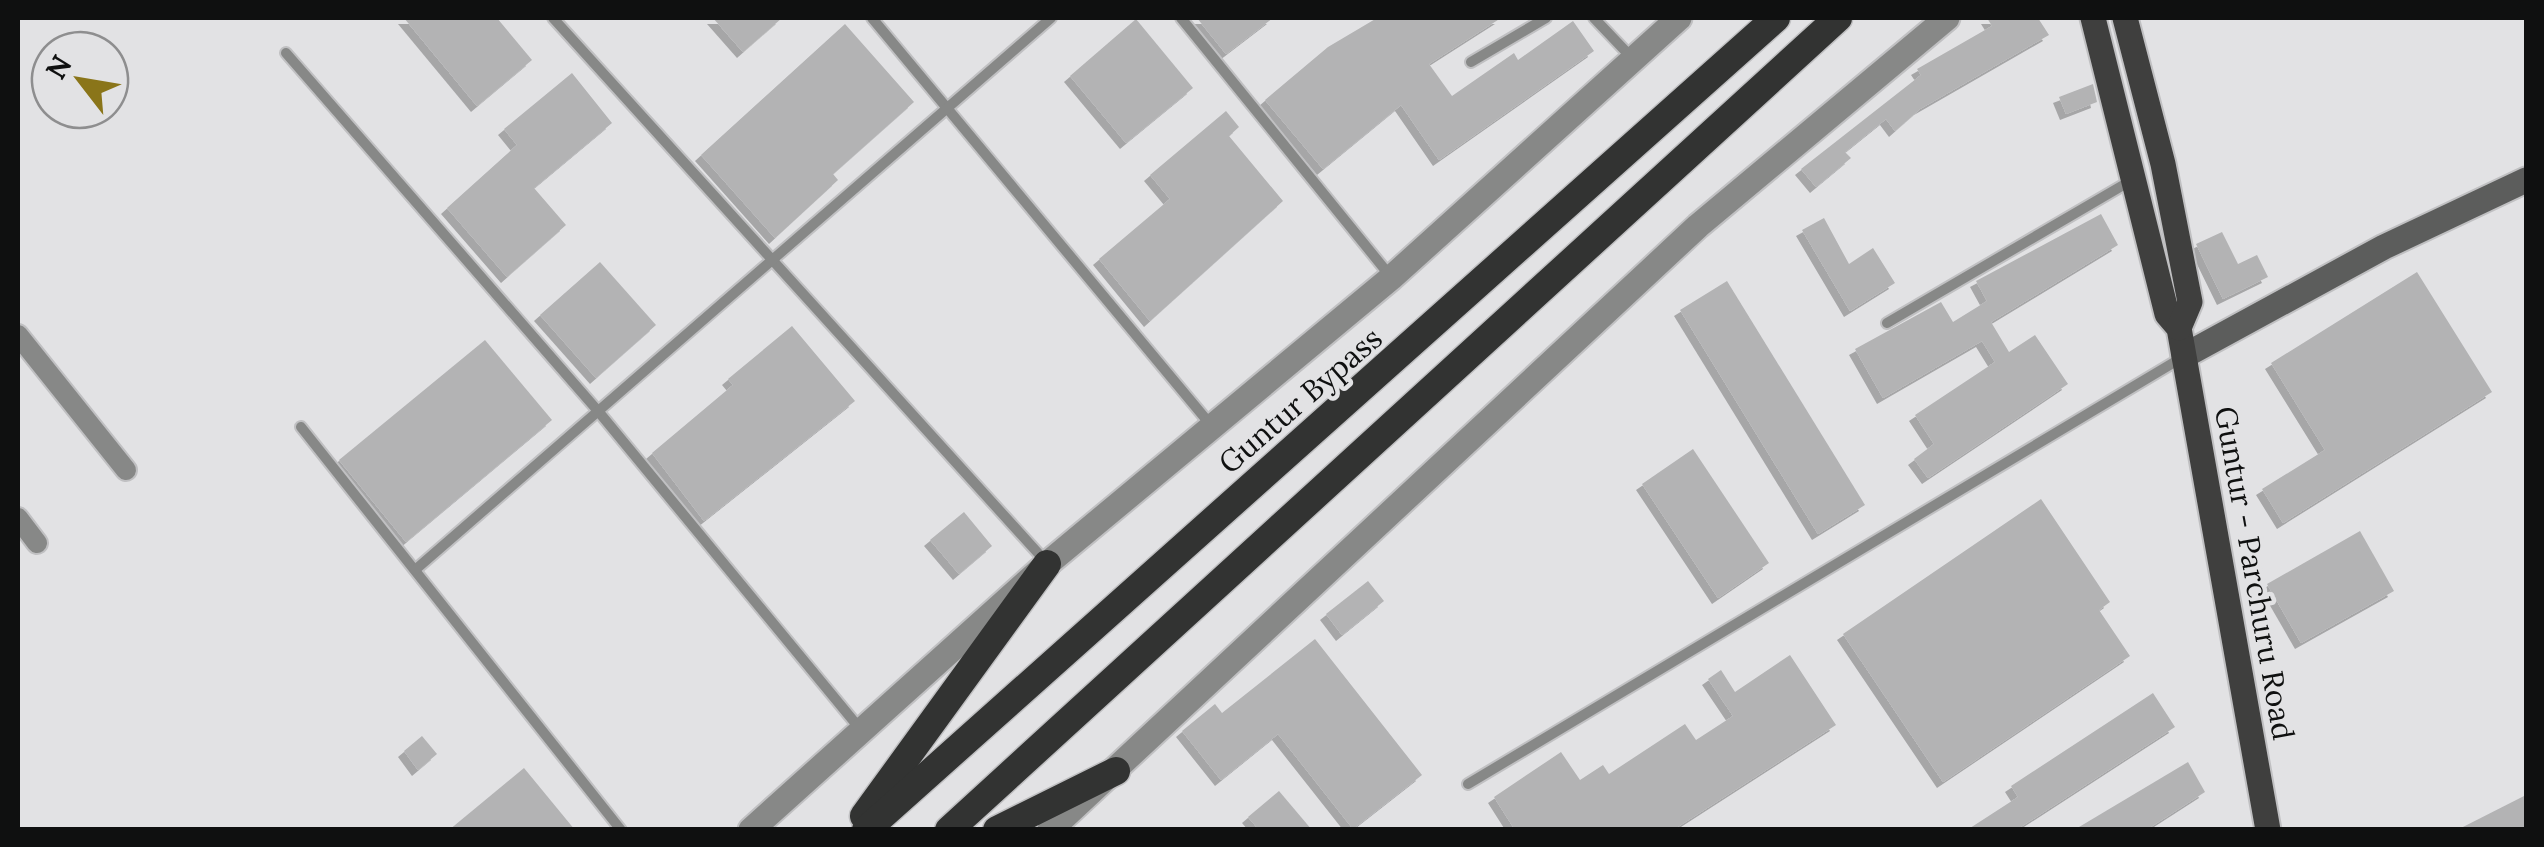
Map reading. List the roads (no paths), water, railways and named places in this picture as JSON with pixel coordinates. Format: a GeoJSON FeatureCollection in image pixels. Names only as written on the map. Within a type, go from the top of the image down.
{"type":"FeatureCollection","features":[{"type":"Feature","properties":{"kind":"highway","name":"Guntur Bypass"},"geometry":{"type":"LineString","coordinates":[[866,830],[1776,18]]}},
{"type":"Feature","properties":{"kind":"highway"},"geometry":{"type":"LineString","coordinates":[[949,830],[1838,18]]}},
{"type":"Feature","properties":{"kind":"highway"},"geometry":{"type":"LineString","coordinates":[[854,830],[1048,564]]}},
{"type":"Feature","properties":{"kind":"highway"},"geometry":{"type":"LineString","coordinates":[[997,830],[1116,770]]}},
{"type":"Feature","properties":{"kind":"main road","name":"Guntur - Parchuru Road"},"geometry":{"type":"LineString","coordinates":[[2093,18],[2166,314],[2179,328],[2268,830]]}},
{"type":"Feature","properties":{"kind":"main road","name":"Guntur - Parchuru Road"},"geometry":{"type":"LineString","coordinates":[[2126,18],[2163,164],[2190,302],[2179,328]]}},
{"type":"Feature","properties":{"kind":"main road"},"geometry":{"type":"LineString","coordinates":[[2184,356],[2384,247],[2526,180]]}},
{"type":"Feature","properties":{"kind":"street"},"geometry":{"type":"LineString","coordinates":[[751,830],[1048,564],[1391,278],[1678,18]]}},
{"type":"Feature","properties":{"kind":"street"},"geometry":{"type":"LineString","coordinates":[[1050,830],[1698,226],[1947,18]]}},
{"type":"Feature","properties":{"kind":"street"},"geometry":{"type":"LineString","coordinates":[[18,335],[126,470]]}},
{"type":"Feature","properties":{"kind":"street"},"geometry":{"type":"LineString","coordinates":[[18,518],[37,542]]}},
{"type":"Feature","properties":{"kind":"lane"},"geometry":{"type":"LineString","coordinates":[[553,18],[1048,564]]}},
{"type":"Feature","properties":{"kind":"lane"},"geometry":{"type":"LineString","coordinates":[[872,18],[1211,425]]}},
{"type":"Feature","properties":{"kind":"lane"},"geometry":{"type":"LineString","coordinates":[[415,570],[1050,18]]}},
{"type":"Feature","properties":{"kind":"lane"},"geometry":{"type":"LineString","coordinates":[[1181,18],[1391,278]]}},
{"type":"Feature","properties":{"kind":"lane"},"geometry":{"type":"LineString","coordinates":[[1471,62],[1546,18]]}},
{"type":"Feature","properties":{"kind":"lane"},"geometry":{"type":"LineString","coordinates":[[1594,18],[1634,60]]}},
{"type":"Feature","properties":{"kind":"lane"},"geometry":{"type":"LineString","coordinates":[[286,53],[598,411],[862,730]]}},
{"type":"Feature","properties":{"kind":"lane"},"geometry":{"type":"LineString","coordinates":[[1887,323],[2135,178]]}},
{"type":"Feature","properties":{"kind":"lane"},"geometry":{"type":"LineString","coordinates":[[1468,784],[2184,356]]}},
{"type":"Feature","properties":{"kind":"lane"},"geometry":{"type":"LineString","coordinates":[[301,427],[621,830]]}}]}
